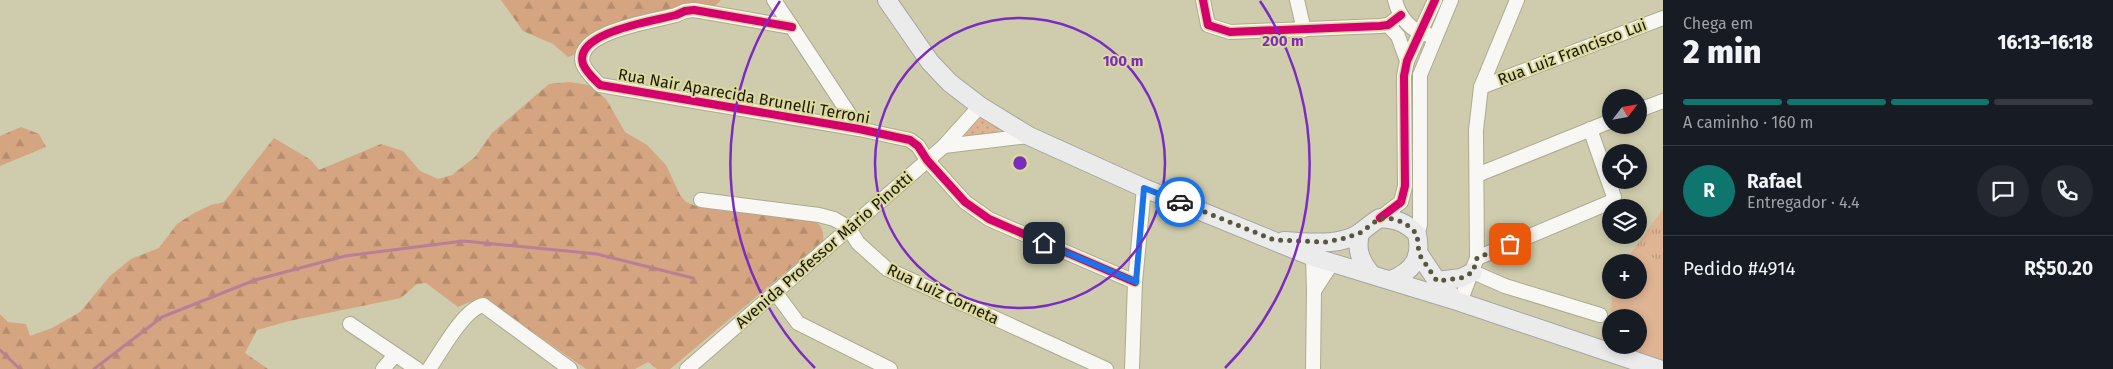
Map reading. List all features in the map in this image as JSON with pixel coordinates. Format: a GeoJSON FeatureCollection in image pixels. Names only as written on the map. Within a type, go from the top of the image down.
{"type":"FeatureCollection","features":[{"type":"Feature","properties":{"kind":"main road"},"geometry":{"type":"LineString","coordinates":[[887,0],[930,62],[950,83],[980,106],[1029,136],[1144,188],[1313,257],[1458,301],[1659,369]]}},
{"type":"Feature","properties":{"kind":"main road"},"geometry":{"type":"LineString","coordinates":[[1274,240],[1325,242],[1360,233],[1380,218],[1394,219],[1405,223],[1417,234],[1419,254],[1437,281],[1458,301]]}},
{"type":"Feature","properties":{"kind":"main road"},"geometry":{"type":"LineString","coordinates":[[1360,233],[1357,244],[1360,259],[1371,274]]}},
{"type":"Feature","properties":{"kind":"main road"},"geometry":{"type":"LineString","coordinates":[[1313,257],[1325,242]]}},
{"type":"Feature","properties":{"kind":"main road"},"geometry":{"type":"LineString","coordinates":[[1392,280],[1412,268],[1419,254]]}},
{"type":"Feature","properties":{"kind":"main road"},"geometry":{"type":"LineString","coordinates":[[1437,281],[1461,278],[1475,265]]}},
{"type":"Feature","properties":{"kind":"street"},"geometry":{"type":"LineString","coordinates":[[774,0],[859,129]]}},
{"type":"Feature","properties":{"kind":"street"},"geometry":{"type":"LineString","coordinates":[[1203,0],[1208,25],[1230,32],[1388,25],[1401,15]]}},
{"type":"Feature","properties":{"kind":"street"},"geometry":{"type":"LineString","coordinates":[[1298,0],[1304,30]]}},
{"type":"Feature","properties":{"kind":"street"},"geometry":{"type":"LineString","coordinates":[[1395,0],[1401,15],[1410,26],[1429,34]]}},
{"type":"Feature","properties":{"kind":"street"},"geometry":{"type":"LineString","coordinates":[[1417,234],[1420,225],[1420,75],[1435,0]]}},
{"type":"Feature","properties":{"kind":"street"},"geometry":{"type":"LineString","coordinates":[[1380,218],[1394,210],[1400,202],[1405,186],[1404,76],[1407,61],[1429,34],[1451,0]]}},
{"type":"Feature","properties":{"kind":"street"},"geometry":{"type":"LineString","coordinates":[[1458,301],[1475,265],[1476,130],[1481,87],[1517,0]]}},
{"type":"Feature","properties":{"kind":"street","name":"Rua Nair Aparecida Brunelli Terroni"},"geometry":{"type":"LineString","coordinates":[[792,27],[694,10],[600,36],[586,47],[582,59],[584,67],[600,85],[859,129],[910,140],[918,146],[927,160],[965,202],[989,219],[1136,282]]}},
{"type":"Feature","properties":{"kind":"street","name":"Rua Luiz Francisco Lui"},"geometry":{"type":"LineString","coordinates":[[1481,87],[1663,18]]}},
{"type":"Feature","properties":{"kind":"street"},"geometry":{"type":"LineString","coordinates":[[1388,25],[1400,40],[1407,61]]}},
{"type":"Feature","properties":{"kind":"street"},"geometry":{"type":"LineString","coordinates":[[1648,107],[1663,101]]}},
{"type":"Feature","properties":{"kind":"street","name":"Avenida Professor Mário Pinotti"},"geometry":{"type":"LineString","coordinates":[[687,369],[848,227],[944,146],[980,106]]}},
{"type":"Feature","properties":{"kind":"street"},"geometry":{"type":"LineString","coordinates":[[1477,175],[1602,124]]}},
{"type":"Feature","properties":{"kind":"street"},"geometry":{"type":"LineString","coordinates":[[1475,265],[1612,202],[1614,199],[1590,129]]}},
{"type":"Feature","properties":{"kind":"street"},"geometry":{"type":"LineString","coordinates":[[944,146],[1029,136]]}},
{"type":"Feature","properties":{"kind":"street"},"geometry":{"type":"LineString","coordinates":[[1132,369],[1136,282],[1144,188]]}},
{"type":"Feature","properties":{"kind":"street","name":"Rua Luiz Corneta"},"geometry":{"type":"LineString","coordinates":[[701,200],[819,215],[834,219],[848,227],[858,243],[887,269],[1106,369]]}},
{"type":"Feature","properties":{"kind":"street"},"geometry":{"type":"LineString","coordinates":[[1313,257],[1313,369]]}},
{"type":"Feature","properties":{"kind":"street"},"geometry":{"type":"LineString","coordinates":[[1314,291],[1332,263]]}},
{"type":"Feature","properties":{"kind":"street"},"geometry":{"type":"LineString","coordinates":[[1475,265],[1505,286],[1600,315]]}},
{"type":"Feature","properties":{"kind":"street"},"geometry":{"type":"LineString","coordinates":[[775,292],[798,323],[890,369]]}},
{"type":"Feature","properties":{"kind":"street"},"geometry":{"type":"LineString","coordinates":[[429,369],[474,307],[483,305],[570,369]]}},
{"type":"Feature","properties":{"kind":"street"},"geometry":{"type":"LineString","coordinates":[[350,324],[417,369]]}},
{"type":"Feature","properties":{"kind":"street"},"geometry":{"type":"LineString","coordinates":[[383,369],[395,355]]}},
{"type":"Feature","properties":{"kind":"street"},"geometry":{"type":"LineString","coordinates":[[700,358],[709,369]]}},
{"type":"Feature","properties":{"kind":"green space"},"geometry":{"type":"Polygon","coordinates":[[[501,0],[721,0],[712,9],[676,8],[589,36],[580,45],[577,54],[568,57],[553,44],[523,31],[501,0]]]}},
{"type":"Feature","properties":{"kind":"green space"},"geometry":{"type":"Polygon","coordinates":[[[570,82],[588,85],[606,99],[625,132],[647,145],[666,165],[680,195],[686,202],[696,206],[803,216],[816,221],[823,231],[823,241],[670,369],[657,369],[648,362],[635,369],[586,369],[491,303],[474,301],[458,307],[426,283],[417,284],[401,298],[289,321],[257,330],[245,353],[268,369],[0,369],[0,314],[8,322],[26,324],[30,336],[52,328],[80,312],[110,276],[131,259],[159,248],[177,224],[194,213],[211,205],[224,202],[274,138],[311,160],[319,170],[381,144],[403,151],[420,171],[438,179],[452,175],[475,157],[492,133],[549,84],[570,82]]]}},
{"type":"Feature","properties":{"kind":"green space"},"geometry":{"type":"Polygon","coordinates":[[[982,117],[998,125],[999,133],[968,139],[964,133],[982,117]]]}},
{"type":"Feature","properties":{"kind":"green space"},"geometry":{"type":"Polygon","coordinates":[[[21,127],[39,134],[46,147],[0,166],[0,136],[21,127]]]}},
{"type":"Feature","properties":{"kind":"green space"},"geometry":{"type":"Polygon","coordinates":[[[1663,209],[1663,262],[1633,250],[1637,244],[1647,244],[1647,231],[1663,209]]]}},
{"type":"Feature","properties":{"kind":"green space"},"geometry":{"type":"Polygon","coordinates":[[[1633,250],[1643,254],[1630,254],[1633,250]]]}},
{"type":"Feature","properties":{"kind":"green space"},"geometry":{"type":"Polygon","coordinates":[[[1647,256],[1663,262],[1663,361],[1640,354],[1647,354],[1647,309],[1611,309],[1612,299],[1647,299],[1647,256]]]}},
{"type":"Feature","properties":{"kind":"waterway"},"geometry":{"type":"LineString","coordinates":[[94,369],[162,317],[255,280],[345,256],[463,241],[597,254],[693,278]]}},
{"type":"Feature","properties":{"kind":"waterway"},"geometry":{"type":"LineString","coordinates":[[0,350],[20,369]]}},
{"type":"Feature","properties":{"kind":"cycle path"},"geometry":{"type":"LineString","coordinates":[[1203,0],[1208,25],[1230,32],[1380,26],[1388,25],[1401,15]]}},
{"type":"Feature","properties":{"kind":"cycle path"},"geometry":{"type":"LineString","coordinates":[[1380,218],[1401,202],[1405,186],[1404,76],[1407,61],[1435,0]]}},
{"type":"Feature","properties":{"kind":"cycle path"},"geometry":{"type":"LineString","coordinates":[[792,27],[694,10],[685,11],[602,36],[590,44],[583,53],[583,64],[588,73],[600,85],[859,129],[910,140],[918,146],[927,160],[965,202],[989,219],[1135,282]]}},
{"type":"Feature","properties":{"kind":"way so far"},"geometry":{"type":"LineString","coordinates":[[1180,202],[1274,240],[1325,242],[1360,233],[1366,226],[1380,218],[1394,219],[1405,223],[1417,234],[1419,254],[1437,281],[1461,278],[1473,272],[1477,258],[1510,244]]}},
{"type":"Feature","properties":{"kind":"route"},"geometry":{"type":"LineString","coordinates":[[1044,243],[1136,282],[1144,188],[1180,202]]}}]}
